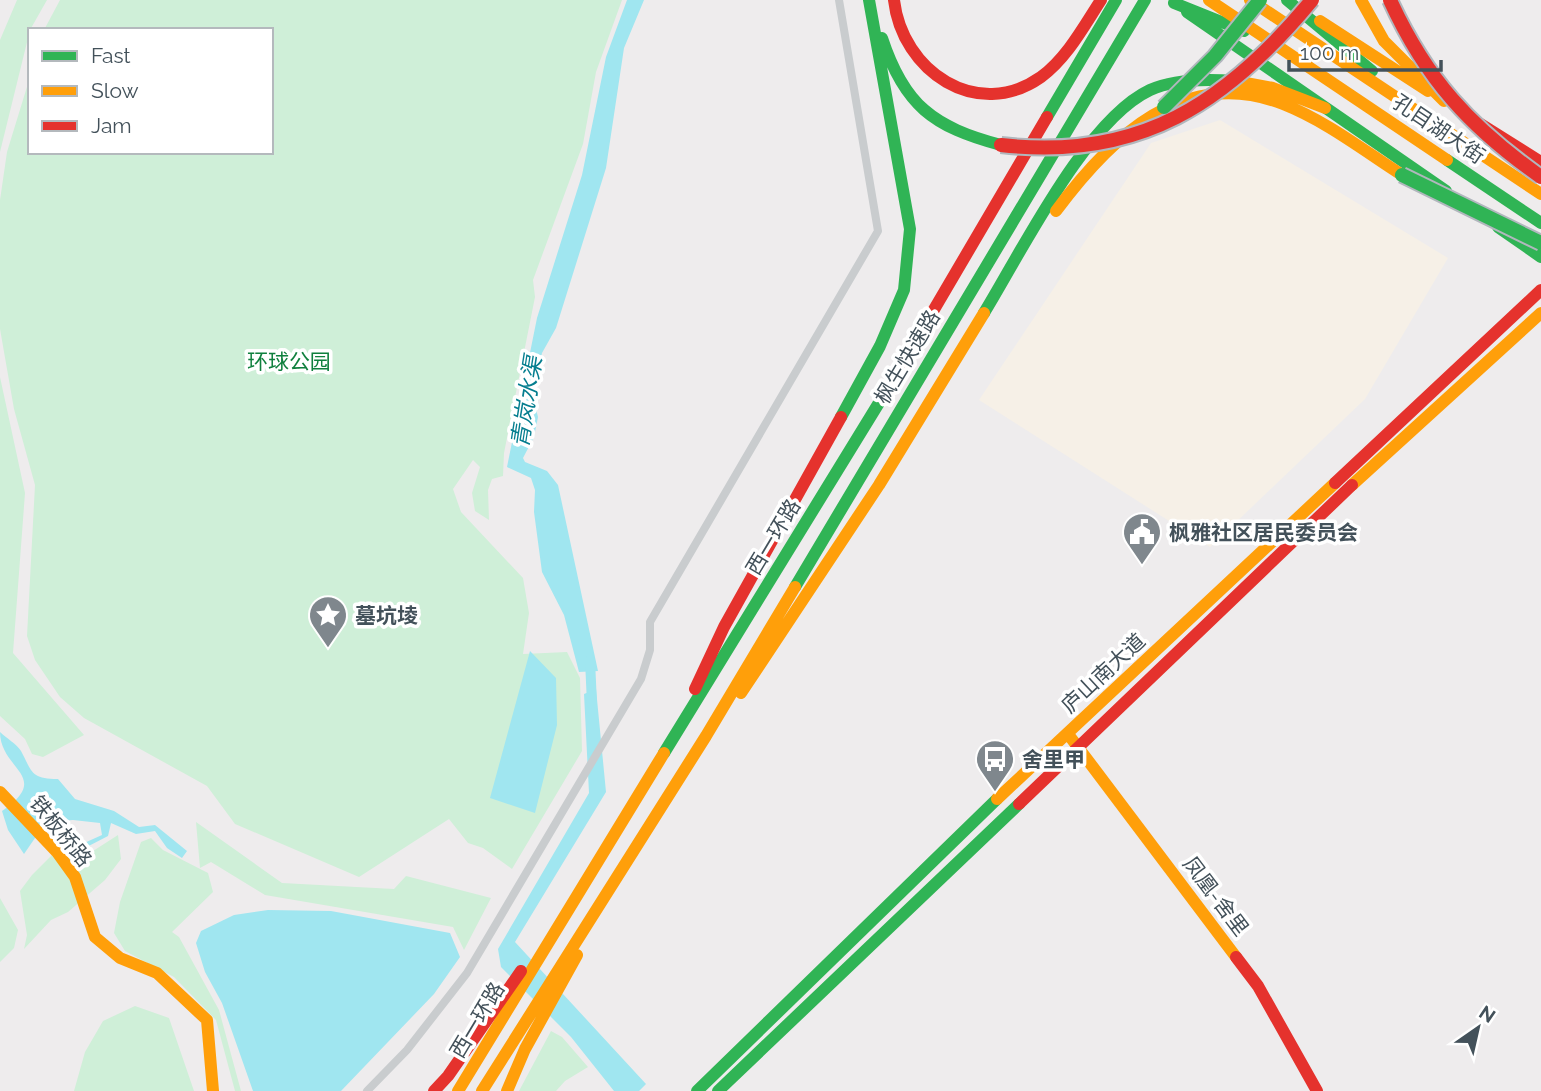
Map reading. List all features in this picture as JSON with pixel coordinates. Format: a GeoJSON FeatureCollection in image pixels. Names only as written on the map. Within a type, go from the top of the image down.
{"type":"FeatureCollection","features":[{"type":"Feature","properties":{"kind":"main road"},"geometry":{"type":"LineString","coordinates":[[662,760],[724,627],[880,346],[904,290],[910,229],[869,0]]}},
{"type":"Feature","properties":{"kind":"main road"},"geometry":{"type":"LineString","coordinates":[[869,0],[896,76],[912,99],[939,120],[973,138],[1024,150],[1076,149],[1136,135],[1196,108],[1246,70],[1279,39],[1312,0]]}},
{"type":"Feature","properties":{"kind":"main road"},"geometry":{"type":"LineString","coordinates":[[894,0],[898,27],[910,52],[926,69],[948,84],[982,92],[1009,90],[1040,78],[1068,51],[1101,0]]}},
{"type":"Feature","properties":{"kind":"main road","name":"西一环路"},"geometry":{"type":"LineString","coordinates":[[458,1091],[890,384],[1116,0]]}},
{"type":"Feature","properties":{"kind":"main road","name":"枫生快速路"},"geometry":{"type":"LineString","coordinates":[[706,736],[1145,0]]}},
{"type":"Feature","properties":{"kind":"main road","name":"孔目湖大街"},"geometry":{"type":"LineString","coordinates":[[1209,0],[1541,223]]}},
{"type":"Feature","properties":{"kind":"main road","name":"孔目湖大街"},"geometry":{"type":"LineString","coordinates":[[1250,0],[1427,117]]}},
{"type":"Feature","properties":{"kind":"main road"},"geometry":{"type":"LineString","coordinates":[[986,309],[1082,175],[1164,107],[1209,65],[1239,31],[1260,0]]}},
{"type":"Feature","properties":{"kind":"main road"},"geometry":{"type":"LineString","coordinates":[[1287,0],[1541,162]]}},
{"type":"Feature","properties":{"kind":"main road"},"geometry":{"type":"LineString","coordinates":[[1287,0],[1427,117],[1541,194]]}},
{"type":"Feature","properties":{"kind":"main road"},"geometry":{"type":"LineString","coordinates":[[1361,0],[1384,41],[1444,101]]}},
{"type":"Feature","properties":{"kind":"main road"},"geometry":{"type":"LineString","coordinates":[[1390,0],[1408,43],[1439,88],[1478,130],[1541,177]]}},
{"type":"Feature","properties":{"kind":"main road"},"geometry":{"type":"LineString","coordinates":[[1172,1],[1272,43]]}},
{"type":"Feature","properties":{"kind":"main road"},"geometry":{"type":"LineString","coordinates":[[1172,1],[1541,257]]}},
{"type":"Feature","properties":{"kind":"main road"},"geometry":{"type":"LineString","coordinates":[[683,774],[763,663],[879,485],[1081,154],[1115,114],[1153,88],[1214,78],[1255,82],[1291,92],[1325,108]]}},
{"type":"Feature","properties":{"kind":"main road"},"geometry":{"type":"LineString","coordinates":[[1164,107],[1220,93],[1261,96],[1302,112],[1402,175],[1541,243]]}},
{"type":"Feature","properties":{"kind":"main road","name":"庐山南大道"},"geometry":{"type":"LineString","coordinates":[[697,1091],[915,876],[1541,290]]}},
{"type":"Feature","properties":{"kind":"main road","name":"庐山南大道"},"geometry":{"type":"LineString","coordinates":[[718,1091],[1406,434],[1541,313]]}},
{"type":"Feature","properties":{"kind":"main road","name":"凤凰-舍里"},"geometry":{"type":"LineString","coordinates":[[1068,734],[1258,986],[1317,1091]]}},
{"type":"Feature","properties":{"kind":"main road","name":"西一环路"},"geometry":{"type":"LineString","coordinates":[[482,1091],[706,736]]}},
{"type":"Feature","properties":{"kind":"main road","name":"铁板桥路"},"geometry":{"type":"LineString","coordinates":[[0,792],[57,852],[75,877],[95,937],[120,958],[157,973],[207,1020],[213,1091]]}},
{"type":"Feature","properties":{"kind":"main road"},"geometry":{"type":"LineString","coordinates":[[434,1091],[448,1076],[607,846]]}},
{"type":"Feature","properties":{"kind":"main road"},"geometry":{"type":"LineString","coordinates":[[507,1091],[525,1049],[631,855]]}},
{"type":"Feature","properties":{"kind":"street"},"geometry":{"type":"LineString","coordinates":[[367,1091],[407,1050],[467,974],[641,679],[650,650],[650,622],[878,231],[839,0]]}},
{"type":"Feature","properties":{"kind":"shaded area"},"geometry":{"type":"Polygon","coordinates":[[[1220,120],[1448,258],[1365,399],[1210,547],[979,400],[1151,143],[1220,120]]]}},
{"type":"Feature","properties":{"kind":"green space"},"geometry":{"type":"Polygon","coordinates":[[[17,0],[47,0],[31,28],[28,28],[28,38],[0,152],[0,40],[17,0]]]}},
{"type":"Feature","properties":{"kind":"green space","name":"环球公园"},"geometry":{"type":"Polygon","coordinates":[[[60,0],[622,0],[596,72],[583,144],[533,280],[535,297],[504,453],[503,476],[492,479],[488,490],[489,520],[475,511],[472,493],[480,467],[473,460],[453,489],[461,512],[523,578],[529,613],[523,654],[567,652],[580,678],[582,751],[512,869],[483,848],[468,843],[449,819],[359,877],[235,824],[207,786],[84,718],[60,697],[35,660],[27,636],[35,485],[14,409],[0,329],[0,200],[7,152],[28,84],[28,154],[273,154],[273,28],[45,28],[60,0]]]}},
{"type":"Feature","properties":{"kind":"green space"},"geometry":{"type":"Polygon","coordinates":[[[0,377],[25,493],[13,653],[84,735],[43,757],[32,754],[25,739],[0,716],[0,377]]]}},
{"type":"Feature","properties":{"kind":"green space"},"geometry":{"type":"Polygon","coordinates":[[[196,822],[282,883],[394,889],[406,876],[491,898],[464,950],[453,927],[265,895],[211,862],[200,868],[196,822]]]}},
{"type":"Feature","properties":{"kind":"green space"},"geometry":{"type":"Polygon","coordinates":[[[118,835],[121,859],[105,880],[68,912],[51,920],[24,949],[27,935],[20,891],[32,875],[63,844],[79,860],[118,835]]]}},
{"type":"Feature","properties":{"kind":"green space"},"geometry":{"type":"Polygon","coordinates":[[[151,838],[163,850],[208,873],[213,892],[172,932],[179,937],[219,1010],[241,1091],[235,1091],[216,1020],[174,977],[125,951],[114,933],[120,902],[141,842],[151,838]]]}},
{"type":"Feature","properties":{"kind":"green space"},"geometry":{"type":"Polygon","coordinates":[[[0,898],[18,930],[14,948],[0,962],[0,898]]]}},
{"type":"Feature","properties":{"kind":"green space"},"geometry":{"type":"Polygon","coordinates":[[[135,1006],[169,1018],[194,1091],[74,1091],[85,1052],[103,1021],[135,1006]]]}},
{"type":"Feature","properties":{"kind":"green space"},"geometry":{"type":"Polygon","coordinates":[[[551,1031],[562,1037],[588,1067],[565,1081],[556,1091],[519,1091],[551,1031]]]}},
{"type":"Feature","properties":{"kind":"water"},"geometry":{"type":"Polygon","coordinates":[[[627,0],[644,0],[624,48],[606,168],[556,328],[542,353],[533,397],[538,417],[534,437],[523,458],[525,462],[547,471],[558,485],[598,671],[579,672],[564,615],[542,572],[534,512],[535,490],[531,478],[507,467],[537,318],[582,175],[606,57],[627,0]]]}},
{"type":"Feature","properties":{"kind":"water"},"geometry":{"type":"Polygon","coordinates":[[[530,651],[556,678],[557,725],[535,813],[490,798],[530,651]]]}},
{"type":"Feature","properties":{"kind":"water"},"geometry":{"type":"Polygon","coordinates":[[[596,689],[606,792],[515,942],[646,1084],[639,1091],[614,1091],[571,1037],[501,967],[498,949],[589,793],[584,694],[596,689]]]}},
{"type":"Feature","properties":{"kind":"water"},"geometry":{"type":"Polygon","coordinates":[[[0,732],[19,748],[33,773],[49,779],[58,779],[75,799],[114,811],[139,827],[155,825],[187,851],[182,858],[167,848],[155,831],[136,834],[111,823],[108,836],[79,851],[73,848],[102,835],[100,823],[73,820],[46,822],[24,854],[8,830],[2,811],[17,799],[24,781],[2,745],[0,732]]]}},
{"type":"Feature","properties":{"kind":"water"},"geometry":{"type":"Polygon","coordinates":[[[268,910],[331,911],[450,933],[460,957],[434,994],[341,1091],[253,1091],[222,1003],[205,972],[196,943],[201,931],[234,915],[268,910]]]}},
{"type":"Feature","properties":{"kind":"waterway","name":"青岚水渠"},"geometry":{"type":"LineString","coordinates":[[590,660],[592,704]]}},
{"type":"Feature","properties":{"kind":"traffic: fast"},"geometry":{"type":"LineString","coordinates":[[841,417],[880,346],[904,290],[910,229],[869,0]]}},
{"type":"Feature","properties":{"kind":"traffic: fast"},"geometry":{"type":"LineString","coordinates":[[1047,117],[1116,0]]}},
{"type":"Feature","properties":{"kind":"traffic: fast"},"geometry":{"type":"LineString","coordinates":[[795,587],[1145,0]]}},
{"type":"Feature","properties":{"kind":"traffic: fast"},"geometry":{"type":"LineString","coordinates":[[1164,107],[1215,56],[1260,0]]}},
{"type":"Feature","properties":{"kind":"traffic: fast"},"geometry":{"type":"LineString","coordinates":[[1287,0],[1372,71]]}},
{"type":"Feature","properties":{"kind":"traffic: fast"},"geometry":{"type":"LineString","coordinates":[[1174,3],[1244,31]]}},
{"type":"Feature","properties":{"kind":"traffic: fast"},"geometry":{"type":"LineString","coordinates":[[1187,12],[1446,191]]}},
{"type":"Feature","properties":{"kind":"traffic: fast"},"geometry":{"type":"LineString","coordinates":[[882,38],[900,80],[924,110],[957,130],[1001,145]]}},
{"type":"Feature","properties":{"kind":"traffic: fast"},"geometry":{"type":"LineString","coordinates":[[984,313],[1036,223],[1079,157],[1126,106],[1159,86],[1203,80],[1235,81]]}},
{"type":"Feature","properties":{"kind":"traffic: fast"},"geometry":{"type":"LineString","coordinates":[[1447,160],[1541,223]]}},
{"type":"Feature","properties":{"kind":"traffic: fast"},"geometry":{"type":"LineString","coordinates":[[1402,175],[1541,243]]}},
{"type":"Feature","properties":{"kind":"traffic: fast"},"geometry":{"type":"LineString","coordinates":[[1498,227],[1541,257]]}},
{"type":"Feature","properties":{"kind":"traffic: fast"},"geometry":{"type":"LineString","coordinates":[[664,753],[885,393]]}},
{"type":"Feature","properties":{"kind":"traffic: fast"},"geometry":{"type":"LineString","coordinates":[[697,1091],[997,799]]}},
{"type":"Feature","properties":{"kind":"traffic: fast"},"geometry":{"type":"LineString","coordinates":[[718,1091],[1019,804]]}},
{"type":"Feature","properties":{"kind":"traffic: slow"},"geometry":{"type":"LineString","coordinates":[[1209,0],[1447,160]]}},
{"type":"Feature","properties":{"kind":"traffic: slow"},"geometry":{"type":"LineString","coordinates":[[1250,0],[1541,194]]}},
{"type":"Feature","properties":{"kind":"traffic: slow"},"geometry":{"type":"LineString","coordinates":[[1361,0],[1384,41],[1444,101]]}},
{"type":"Feature","properties":{"kind":"traffic: slow"},"geometry":{"type":"LineString","coordinates":[[1320,21],[1428,91]]}},
{"type":"Feature","properties":{"kind":"traffic: slow"},"geometry":{"type":"LineString","coordinates":[[1235,81],[1273,88],[1325,108]]}},
{"type":"Feature","properties":{"kind":"traffic: slow"},"geometry":{"type":"LineString","coordinates":[[1056,211],[1100,158],[1125,135],[1182,101],[1213,94],[1247,94],[1283,104],[1329,127],[1402,175]]}},
{"type":"Feature","properties":{"kind":"traffic: slow"},"geometry":{"type":"LineString","coordinates":[[741,693],[879,485],[984,313]]}},
{"type":"Feature","properties":{"kind":"traffic: slow"},"geometry":{"type":"LineString","coordinates":[[1352,485],[1541,313]]}},
{"type":"Feature","properties":{"kind":"traffic: slow"},"geometry":{"type":"LineString","coordinates":[[997,799],[1335,483]]}},
{"type":"Feature","properties":{"kind":"traffic: slow"},"geometry":{"type":"LineString","coordinates":[[482,1091],[706,736],[795,587]]}},
{"type":"Feature","properties":{"kind":"traffic: slow"},"geometry":{"type":"LineString","coordinates":[[1068,734],[1236,957]]}},
{"type":"Feature","properties":{"kind":"traffic: slow"},"geometry":{"type":"LineString","coordinates":[[458,1091],[664,753]]}},
{"type":"Feature","properties":{"kind":"traffic: slow"},"geometry":{"type":"LineString","coordinates":[[0,792],[57,852],[75,877],[95,937],[120,958],[157,973],[207,1020],[213,1091]]}},
{"type":"Feature","properties":{"kind":"traffic: slow"},"geometry":{"type":"LineString","coordinates":[[507,1091],[525,1049],[577,955]]}},
{"type":"Feature","properties":{"kind":"traffic: jam"},"geometry":{"type":"LineString","coordinates":[[894,0],[900,26],[911,48],[927,67],[946,82],[968,91],[992,94],[1017,90],[1041,77],[1059,61],[1101,0]]}},
{"type":"Feature","properties":{"kind":"traffic: jam"},"geometry":{"type":"LineString","coordinates":[[1001,145],[1050,148],[1096,144],[1138,133],[1176,117],[1213,95],[1247,68],[1312,0]]}},
{"type":"Feature","properties":{"kind":"traffic: jam"},"geometry":{"type":"LineString","coordinates":[[1390,0],[1419,54],[1452,99],[1493,139],[1541,177]]}},
{"type":"Feature","properties":{"kind":"traffic: jam"},"geometry":{"type":"LineString","coordinates":[[885,393],[1047,117]]}},
{"type":"Feature","properties":{"kind":"traffic: jam"},"geometry":{"type":"LineString","coordinates":[[1479,123],[1541,162]]}},
{"type":"Feature","properties":{"kind":"traffic: jam"},"geometry":{"type":"LineString","coordinates":[[1335,483],[1541,290]]}},
{"type":"Feature","properties":{"kind":"traffic: jam"},"geometry":{"type":"LineString","coordinates":[[695,689],[724,627],[841,417]]}},
{"type":"Feature","properties":{"kind":"traffic: jam"},"geometry":{"type":"LineString","coordinates":[[1019,804],[1352,485]]}},
{"type":"Feature","properties":{"kind":"traffic: jam"},"geometry":{"type":"LineString","coordinates":[[1236,957],[1258,986],[1317,1091]]}},
{"type":"Feature","properties":{"kind":"traffic: jam"},"geometry":{"type":"LineString","coordinates":[[434,1091],[448,1076],[521,971]]}},
{"type":"Feature","properties":{"kind":"place","name":"枫雅社区居民委员会"},"geometry":{"type":"Point","coordinates":[1142,566]}},
{"type":"Feature","properties":{"kind":"place","name":"墓坑堎"},"geometry":{"type":"Point","coordinates":[328,649]}},
{"type":"Feature","properties":{"kind":"place","name":"舍里甲"},"geometry":{"type":"Point","coordinates":[995,793]}}]}
